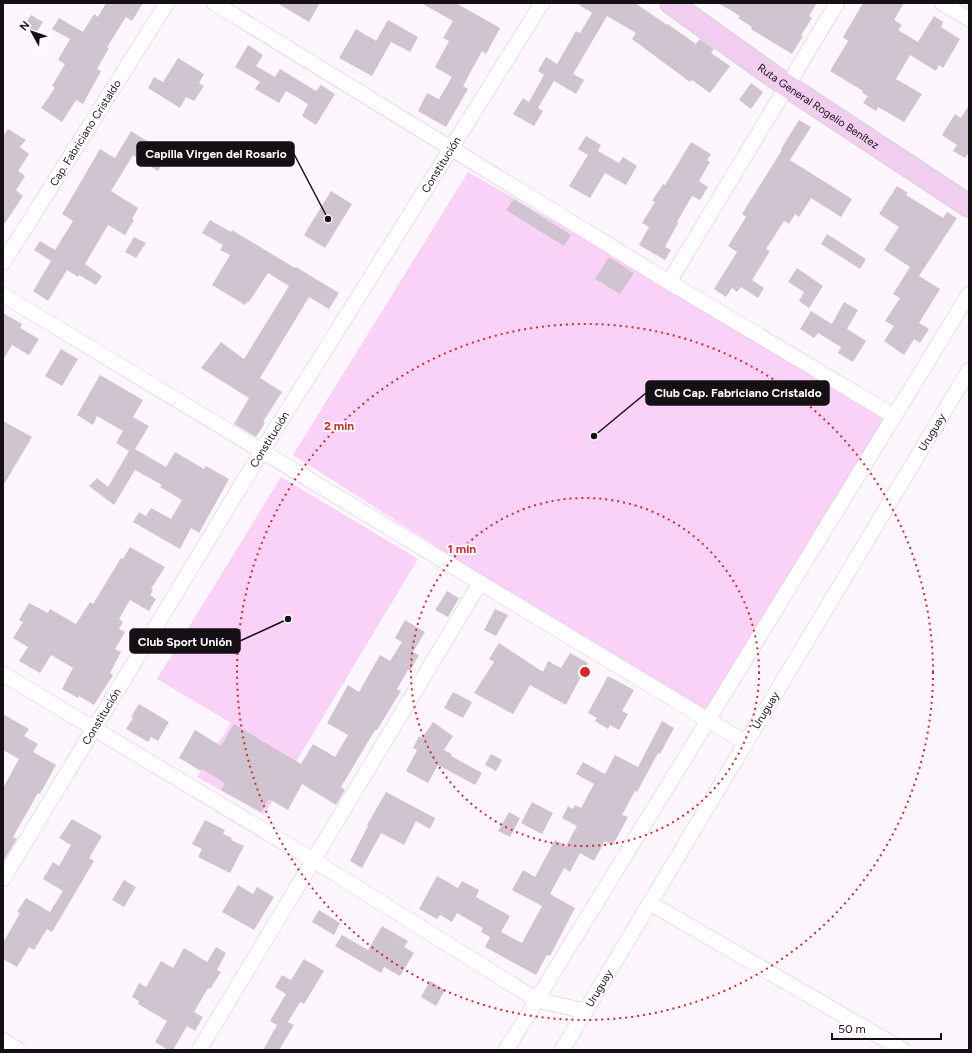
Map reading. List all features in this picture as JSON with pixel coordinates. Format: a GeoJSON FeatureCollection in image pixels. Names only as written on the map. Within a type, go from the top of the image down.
{"type":"FeatureCollection","features":[{"type":"Feature","properties":{"kind":"main road","name":"Ruta General Rogelio Benítez"},"geometry":{"type":"LineString","coordinates":[[671,3],[787,86],[969,206]]}},
{"type":"Feature","properties":{"kind":"street","name":"Cap. Fabriciano Cristaldo"},"geometry":{"type":"LineString","coordinates":[[3,263],[167,3]]}},
{"type":"Feature","properties":{"kind":"street"},"geometry":{"type":"LineString","coordinates":[[214,3],[669,282],[894,416]]}},
{"type":"Feature","properties":{"kind":"street","name":"Constitución"},"geometry":{"type":"LineString","coordinates":[[3,879],[262,451],[542,3]]}},
{"type":"Feature","properties":{"kind":"street"},"geometry":{"type":"LineString","coordinates":[[669,282],[837,3]]}},
{"type":"Feature","properties":{"kind":"street"},"geometry":{"type":"LineString","coordinates":[[942,3],[969,19]]}},
{"type":"Feature","properties":{"kind":"street"},"geometry":{"type":"LineString","coordinates":[[506,1050],[969,294]]}},
{"type":"Feature","properties":{"kind":"street"},"geometry":{"type":"LineString","coordinates":[[3,295],[746,743]]}},
{"type":"Feature","properties":{"kind":"street","name":"Uruguay"},"geometry":{"type":"LineString","coordinates":[[562,1050],[969,370]]}},
{"type":"Feature","properties":{"kind":"street"},"geometry":{"type":"LineString","coordinates":[[199,1050],[480,582]]}},
{"type":"Feature","properties":{"kind":"street"},"geometry":{"type":"LineString","coordinates":[[3,674],[313,860],[537,1000],[585,1012]]}},
{"type":"Feature","properties":{"kind":"street"},"geometry":{"type":"LineString","coordinates":[[650,903],[903,1050]]}},
{"type":"Feature","properties":{"kind":"street"},"geometry":{"type":"LineString","coordinates":[[3,1040],[18,1050]]}},
{"type":"Feature","properties":{"kind":"shaded area"},"geometry":{"type":"Polygon","coordinates":[[[468,172],[894,416],[708,720],[293,455],[468,172]]]}},
{"type":"Feature","properties":{"kind":"shaded area"},"geometry":{"type":"Polygon","coordinates":[[[281,477],[418,559],[264,815],[197,777],[231,723],[157,679],[281,477]]]}},
{"type":"Feature","properties":{"kind":"building"},"geometry":{"type":"Polygon","coordinates":[[[106,3],[143,3],[132,21],[126,17],[107,47],[109,48],[97,69],[101,71],[83,104],[76,100],[62,122],[41,108],[55,88],[52,86],[65,64],[58,60],[70,39],[52,29],[59,18],[83,32],[94,14],[98,17],[106,3]]]}},
{"type":"Feature","properties":{"kind":"building"},"geometry":{"type":"Polygon","coordinates":[[[277,3],[320,3],[309,22],[277,3]]]}},
{"type":"Feature","properties":{"kind":"building"},"geometry":{"type":"Polygon","coordinates":[[[421,3],[456,3],[500,28],[486,54],[482,51],[463,86],[468,89],[446,127],[418,111],[427,93],[439,99],[452,77],[435,67],[449,41],[443,38],[453,21],[421,3]]]}},
{"type":"Feature","properties":{"kind":"building"},"geometry":{"type":"Polygon","coordinates":[[[576,3],[635,3],[696,44],[700,39],[714,49],[711,53],[730,66],[710,93],[692,80],[690,82],[632,39],[636,33],[607,16],[573,74],[584,80],[576,94],[554,81],[538,108],[543,111],[534,126],[513,114],[523,98],[529,102],[544,75],[538,71],[546,57],[557,64],[576,31],[580,33],[592,13],[576,3]]]}},
{"type":"Feature","properties":{"kind":"building"},"geometry":{"type":"Polygon","coordinates":[[[718,3],[817,3],[809,16],[812,18],[801,35],[803,36],[792,54],[751,29],[752,27],[738,18],[740,16],[718,3]]]}},
{"type":"Feature","properties":{"kind":"building"},"geometry":{"type":"Polygon","coordinates":[[[863,3],[904,3],[894,20],[902,25],[898,30],[918,42],[934,16],[943,22],[941,27],[960,39],[943,68],[939,65],[936,71],[910,55],[896,79],[922,94],[904,122],[878,107],[876,111],[863,103],[868,96],[862,93],[863,91],[830,71],[848,41],[843,37],[863,3]]]}},
{"type":"Feature","properties":{"kind":"building"},"geometry":{"type":"Polygon","coordinates":[[[31,15],[43,22],[35,35],[23,28],[31,15]]]}},
{"type":"Feature","properties":{"kind":"building"},"geometry":{"type":"Polygon","coordinates":[[[388,20],[418,37],[410,52],[391,42],[372,76],[339,58],[356,29],[376,41],[388,20]]]}},
{"type":"Feature","properties":{"kind":"building"},"geometry":{"type":"Polygon","coordinates":[[[248,45],[263,55],[256,66],[275,77],[280,69],[316,91],[321,85],[335,94],[316,125],[302,116],[308,104],[286,91],[279,103],[255,89],[260,82],[235,67],[248,45]]]}},
{"type":"Feature","properties":{"kind":"building"},"geometry":{"type":"Polygon","coordinates":[[[178,58],[204,74],[199,83],[204,86],[194,101],[186,97],[180,108],[148,88],[154,77],[163,82],[178,58]]]}},
{"type":"Feature","properties":{"kind":"building"},"geometry":{"type":"Polygon","coordinates":[[[751,83],[763,92],[751,109],[739,100],[751,83]]]}},
{"type":"Feature","properties":{"kind":"building"},"geometry":{"type":"Polygon","coordinates":[[[969,105],[969,152],[965,158],[953,151],[957,145],[942,135],[955,114],[961,118],[969,105]]]}},
{"type":"Feature","properties":{"kind":"building"},"geometry":{"type":"Polygon","coordinates":[[[799,120],[811,127],[790,160],[852,199],[841,217],[811,198],[799,217],[795,214],[789,224],[784,221],[766,249],[770,251],[752,280],[764,288],[758,298],[741,287],[737,292],[732,288],[726,297],[714,289],[737,252],[728,246],[746,217],[742,214],[799,120]]]}},
{"type":"Feature","properties":{"kind":"building"},"geometry":{"type":"Polygon","coordinates":[[[8,129],[26,140],[20,147],[29,154],[18,171],[25,176],[16,190],[23,196],[3,226],[3,137],[8,129]]]}},
{"type":"Feature","properties":{"kind":"building"},"geometry":{"type":"Polygon","coordinates":[[[131,131],[168,154],[158,171],[133,155],[111,191],[138,208],[132,219],[134,220],[125,235],[108,225],[85,264],[102,276],[96,285],[67,270],[48,301],[33,291],[51,261],[34,250],[40,241],[55,250],[73,221],[62,214],[100,149],[115,158],[131,131]]]}},
{"type":"Feature","properties":{"kind":"building"},"geometry":{"type":"Polygon","coordinates":[[[586,136],[601,145],[598,151],[619,163],[623,157],[637,166],[626,185],[605,173],[590,198],[569,186],[588,155],[578,149],[586,136]]]}},
{"type":"Feature","properties":{"kind":"building"},"geometry":{"type":"Polygon","coordinates":[[[691,142],[711,154],[707,160],[710,162],[699,181],[708,187],[700,200],[692,196],[665,247],[671,250],[665,260],[639,245],[649,227],[642,223],[655,202],[652,201],[663,184],[665,185],[691,142]]]}},
{"type":"Feature","properties":{"kind":"building"},"geometry":{"type":"Polygon","coordinates":[[[897,186],[908,193],[906,195],[943,218],[947,212],[957,218],[919,276],[940,289],[919,323],[929,329],[920,343],[914,339],[904,355],[884,341],[894,326],[885,321],[900,298],[893,294],[910,267],[884,250],[899,227],[879,214],[897,186]]]}},
{"type":"Feature","properties":{"kind":"building"},"geometry":{"type":"Polygon","coordinates":[[[331,191],[352,204],[325,248],[304,235],[331,191]]]}},
{"type":"Feature","properties":{"kind":"building"},"geometry":{"type":"Polygon","coordinates":[[[514,199],[571,235],[564,246],[506,210],[514,199]]]}},
{"type":"Feature","properties":{"kind":"building"},"geometry":{"type":"Polygon","coordinates":[[[210,220],[231,232],[232,230],[339,293],[329,309],[309,297],[260,378],[282,392],[263,422],[265,423],[256,437],[234,424],[249,398],[201,368],[221,342],[244,359],[289,286],[268,273],[249,302],[248,301],[245,305],[212,285],[230,255],[220,250],[223,245],[202,233],[210,220]]]}},
{"type":"Feature","properties":{"kind":"building"},"geometry":{"type":"Polygon","coordinates":[[[827,234],[866,259],[860,269],[821,244],[827,234]]]}},
{"type":"Feature","properties":{"kind":"building"},"geometry":{"type":"Polygon","coordinates":[[[134,237],[146,243],[136,258],[125,252],[134,237]]]}},
{"type":"Feature","properties":{"kind":"building"},"geometry":{"type":"Polygon","coordinates":[[[609,257],[634,273],[620,294],[595,279],[609,257]]]}},
{"type":"Feature","properties":{"kind":"building"},"geometry":{"type":"Polygon","coordinates":[[[797,268],[823,286],[809,308],[799,301],[804,292],[788,282],[797,268]]]}},
{"type":"Feature","properties":{"kind":"building"},"geometry":{"type":"Polygon","coordinates":[[[844,302],[858,310],[847,329],[866,341],[853,362],[838,353],[841,347],[818,333],[814,338],[800,329],[811,311],[832,324],[844,302]]]}},
{"type":"Feature","properties":{"kind":"building"},"geometry":{"type":"Polygon","coordinates":[[[3,313],[22,324],[20,328],[39,339],[29,355],[12,345],[3,360],[3,313]]]}},
{"type":"Feature","properties":{"kind":"building"},"geometry":{"type":"Polygon","coordinates":[[[61,349],[78,359],[62,386],[45,376],[61,349]]]}},
{"type":"Feature","properties":{"kind":"building"},"geometry":{"type":"Polygon","coordinates":[[[100,375],[143,400],[133,417],[149,426],[135,449],[166,467],[175,452],[204,469],[206,466],[229,479],[199,533],[191,528],[180,549],[133,522],[139,512],[146,516],[151,508],[171,519],[182,500],[160,487],[162,485],[135,470],[114,505],[89,486],[97,478],[108,487],[129,451],[116,443],[123,431],[97,416],[93,425],[77,415],[100,375]]]}},
{"type":"Feature","properties":{"kind":"building"},"geometry":{"type":"Polygon","coordinates":[[[3,421],[32,437],[3,486],[3,421]]]}},
{"type":"Feature","properties":{"kind":"building"},"geometry":{"type":"Polygon","coordinates":[[[130,547],[165,567],[151,589],[153,590],[150,595],[156,599],[149,611],[130,600],[119,619],[123,622],[119,629],[125,632],[115,649],[121,652],[110,673],[113,675],[94,705],[79,696],[78,698],[62,689],[73,668],[51,655],[40,673],[19,661],[28,647],[13,638],[23,622],[19,620],[29,603],[48,613],[50,609],[76,624],[90,602],[93,604],[121,558],[123,559],[130,547]]]}},
{"type":"Feature","properties":{"kind":"building"},"geometry":{"type":"Polygon","coordinates":[[[447,591],[459,598],[448,617],[435,610],[447,591]]]}},
{"type":"Feature","properties":{"kind":"building"},"geometry":{"type":"Polygon","coordinates":[[[495,609],[508,615],[496,636],[484,630],[495,609]]]}},
{"type":"Feature","properties":{"kind":"building"},"geometry":{"type":"Polygon","coordinates":[[[405,620],[425,632],[413,652],[419,655],[397,689],[401,691],[377,730],[375,730],[341,787],[345,790],[336,805],[302,784],[288,810],[269,799],[261,812],[221,790],[225,783],[202,769],[201,771],[179,758],[195,730],[221,746],[234,724],[301,764],[313,744],[335,757],[348,735],[327,723],[348,685],[359,692],[380,655],[390,661],[402,642],[395,638],[405,620]]]}},
{"type":"Feature","properties":{"kind":"building"},"geometry":{"type":"Polygon","coordinates":[[[499,643],[543,672],[548,661],[561,668],[570,653],[588,663],[566,705],[530,685],[513,714],[474,693],[494,662],[489,659],[499,643]]]}},
{"type":"Feature","properties":{"kind":"building"},"geometry":{"type":"Polygon","coordinates":[[[608,676],[634,690],[622,711],[628,714],[619,730],[610,725],[608,729],[595,721],[597,718],[588,713],[608,676]]]}},
{"type":"Feature","properties":{"kind":"building"},"geometry":{"type":"Polygon","coordinates":[[[453,692],[472,702],[463,718],[444,708],[453,692]]]}},
{"type":"Feature","properties":{"kind":"building"},"geometry":{"type":"Polygon","coordinates":[[[139,704],[169,722],[158,741],[151,737],[148,742],[126,729],[139,704]]]}},
{"type":"Feature","properties":{"kind":"building"},"geometry":{"type":"Polygon","coordinates":[[[3,714],[29,729],[24,736],[38,744],[33,752],[56,765],[13,837],[17,839],[3,862],[3,788],[19,759],[3,750],[3,714]]]}},
{"type":"Feature","properties":{"kind":"building"},"geometry":{"type":"Polygon","coordinates":[[[662,721],[674,728],[660,754],[658,753],[637,792],[635,791],[622,815],[628,817],[613,845],[605,841],[594,861],[580,853],[570,872],[564,868],[550,894],[575,908],[550,956],[547,955],[536,975],[485,947],[490,937],[481,932],[483,928],[457,913],[452,922],[440,915],[437,919],[419,909],[437,876],[458,888],[462,881],[479,890],[476,897],[510,916],[501,932],[522,943],[542,906],[512,890],[523,870],[535,877],[555,840],[566,846],[577,826],[562,818],[568,806],[573,809],[575,805],[581,808],[594,784],[576,774],[583,762],[605,774],[615,755],[638,767],[662,721]]]}},
{"type":"Feature","properties":{"kind":"building"},"geometry":{"type":"Polygon","coordinates":[[[433,722],[453,736],[444,750],[452,754],[451,756],[482,773],[475,785],[438,765],[428,783],[406,771],[417,750],[413,748],[419,736],[422,738],[433,722]]]}},
{"type":"Feature","properties":{"kind":"building"},"geometry":{"type":"Polygon","coordinates":[[[491,754],[502,760],[496,771],[485,765],[491,754]]]}},
{"type":"Feature","properties":{"kind":"building"},"geometry":{"type":"Polygon","coordinates":[[[386,792],[435,818],[430,829],[416,821],[404,845],[381,833],[362,868],[350,861],[368,826],[367,825],[386,792]]]}},
{"type":"Feature","properties":{"kind":"building"},"geometry":{"type":"Polygon","coordinates":[[[532,802],[553,813],[542,834],[521,823],[532,802]]]}},
{"type":"Feature","properties":{"kind":"building"},"geometry":{"type":"Polygon","coordinates":[[[509,812],[520,818],[510,837],[498,831],[509,812]]]}},
{"type":"Feature","properties":{"kind":"building"},"geometry":{"type":"Polygon","coordinates":[[[72,819],[102,836],[89,858],[94,861],[52,932],[47,929],[34,950],[29,947],[17,967],[3,959],[3,943],[20,913],[17,912],[26,898],[50,912],[63,891],[43,879],[53,862],[59,866],[71,845],[59,838],[72,819]]]}},
{"type":"Feature","properties":{"kind":"building"},"geometry":{"type":"Polygon","coordinates":[[[205,820],[225,830],[223,834],[232,838],[231,840],[244,846],[230,873],[198,857],[202,849],[192,844],[205,820]]]}},
{"type":"Feature","properties":{"kind":"building"},"geometry":{"type":"Polygon","coordinates":[[[124,880],[136,887],[124,907],[112,900],[124,880]]]}},
{"type":"Feature","properties":{"kind":"building"},"geometry":{"type":"Polygon","coordinates":[[[238,885],[253,894],[257,887],[274,897],[254,930],[222,912],[238,885]]]}},
{"type":"Feature","properties":{"kind":"building"},"geometry":{"type":"Polygon","coordinates":[[[319,910],[340,923],[334,935],[312,922],[319,910]]]}},
{"type":"Feature","properties":{"kind":"building"},"geometry":{"type":"Polygon","coordinates":[[[382,926],[408,941],[404,947],[414,953],[400,976],[384,967],[381,973],[335,946],[342,935],[368,950],[382,926]]]}},
{"type":"Feature","properties":{"kind":"building"},"geometry":{"type":"Polygon","coordinates":[[[216,947],[226,953],[217,970],[221,972],[210,989],[208,988],[194,1012],[203,1017],[195,1031],[187,1026],[173,1050],[168,1050],[155,1042],[167,1021],[138,1004],[139,1001],[132,997],[139,983],[146,987],[161,961],[173,968],[184,948],[207,962],[216,947]]]}},
{"type":"Feature","properties":{"kind":"building"},"geometry":{"type":"Polygon","coordinates":[[[304,959],[324,971],[304,1004],[300,1002],[288,1022],[294,1025],[279,1050],[263,1050],[277,1025],[270,1021],[286,994],[275,987],[282,975],[291,980],[304,959]]]}},
{"type":"Feature","properties":{"kind":"building"},"geometry":{"type":"Polygon","coordinates":[[[430,981],[445,990],[436,1006],[421,997],[430,981]]]}},
{"type":"Feature","properties":{"kind":"place","name":"Capilla Virgen del Rosario"},"geometry":{"type":"Point","coordinates":[328,219]}},
{"type":"Feature","properties":{"kind":"place","name":"Club Cap. Fabriciano Cristaldo"},"geometry":{"type":"Point","coordinates":[594,436]}},
{"type":"Feature","properties":{"kind":"place","name":"Club Sport Unión"},"geometry":{"type":"Point","coordinates":[288,619]}}]}
